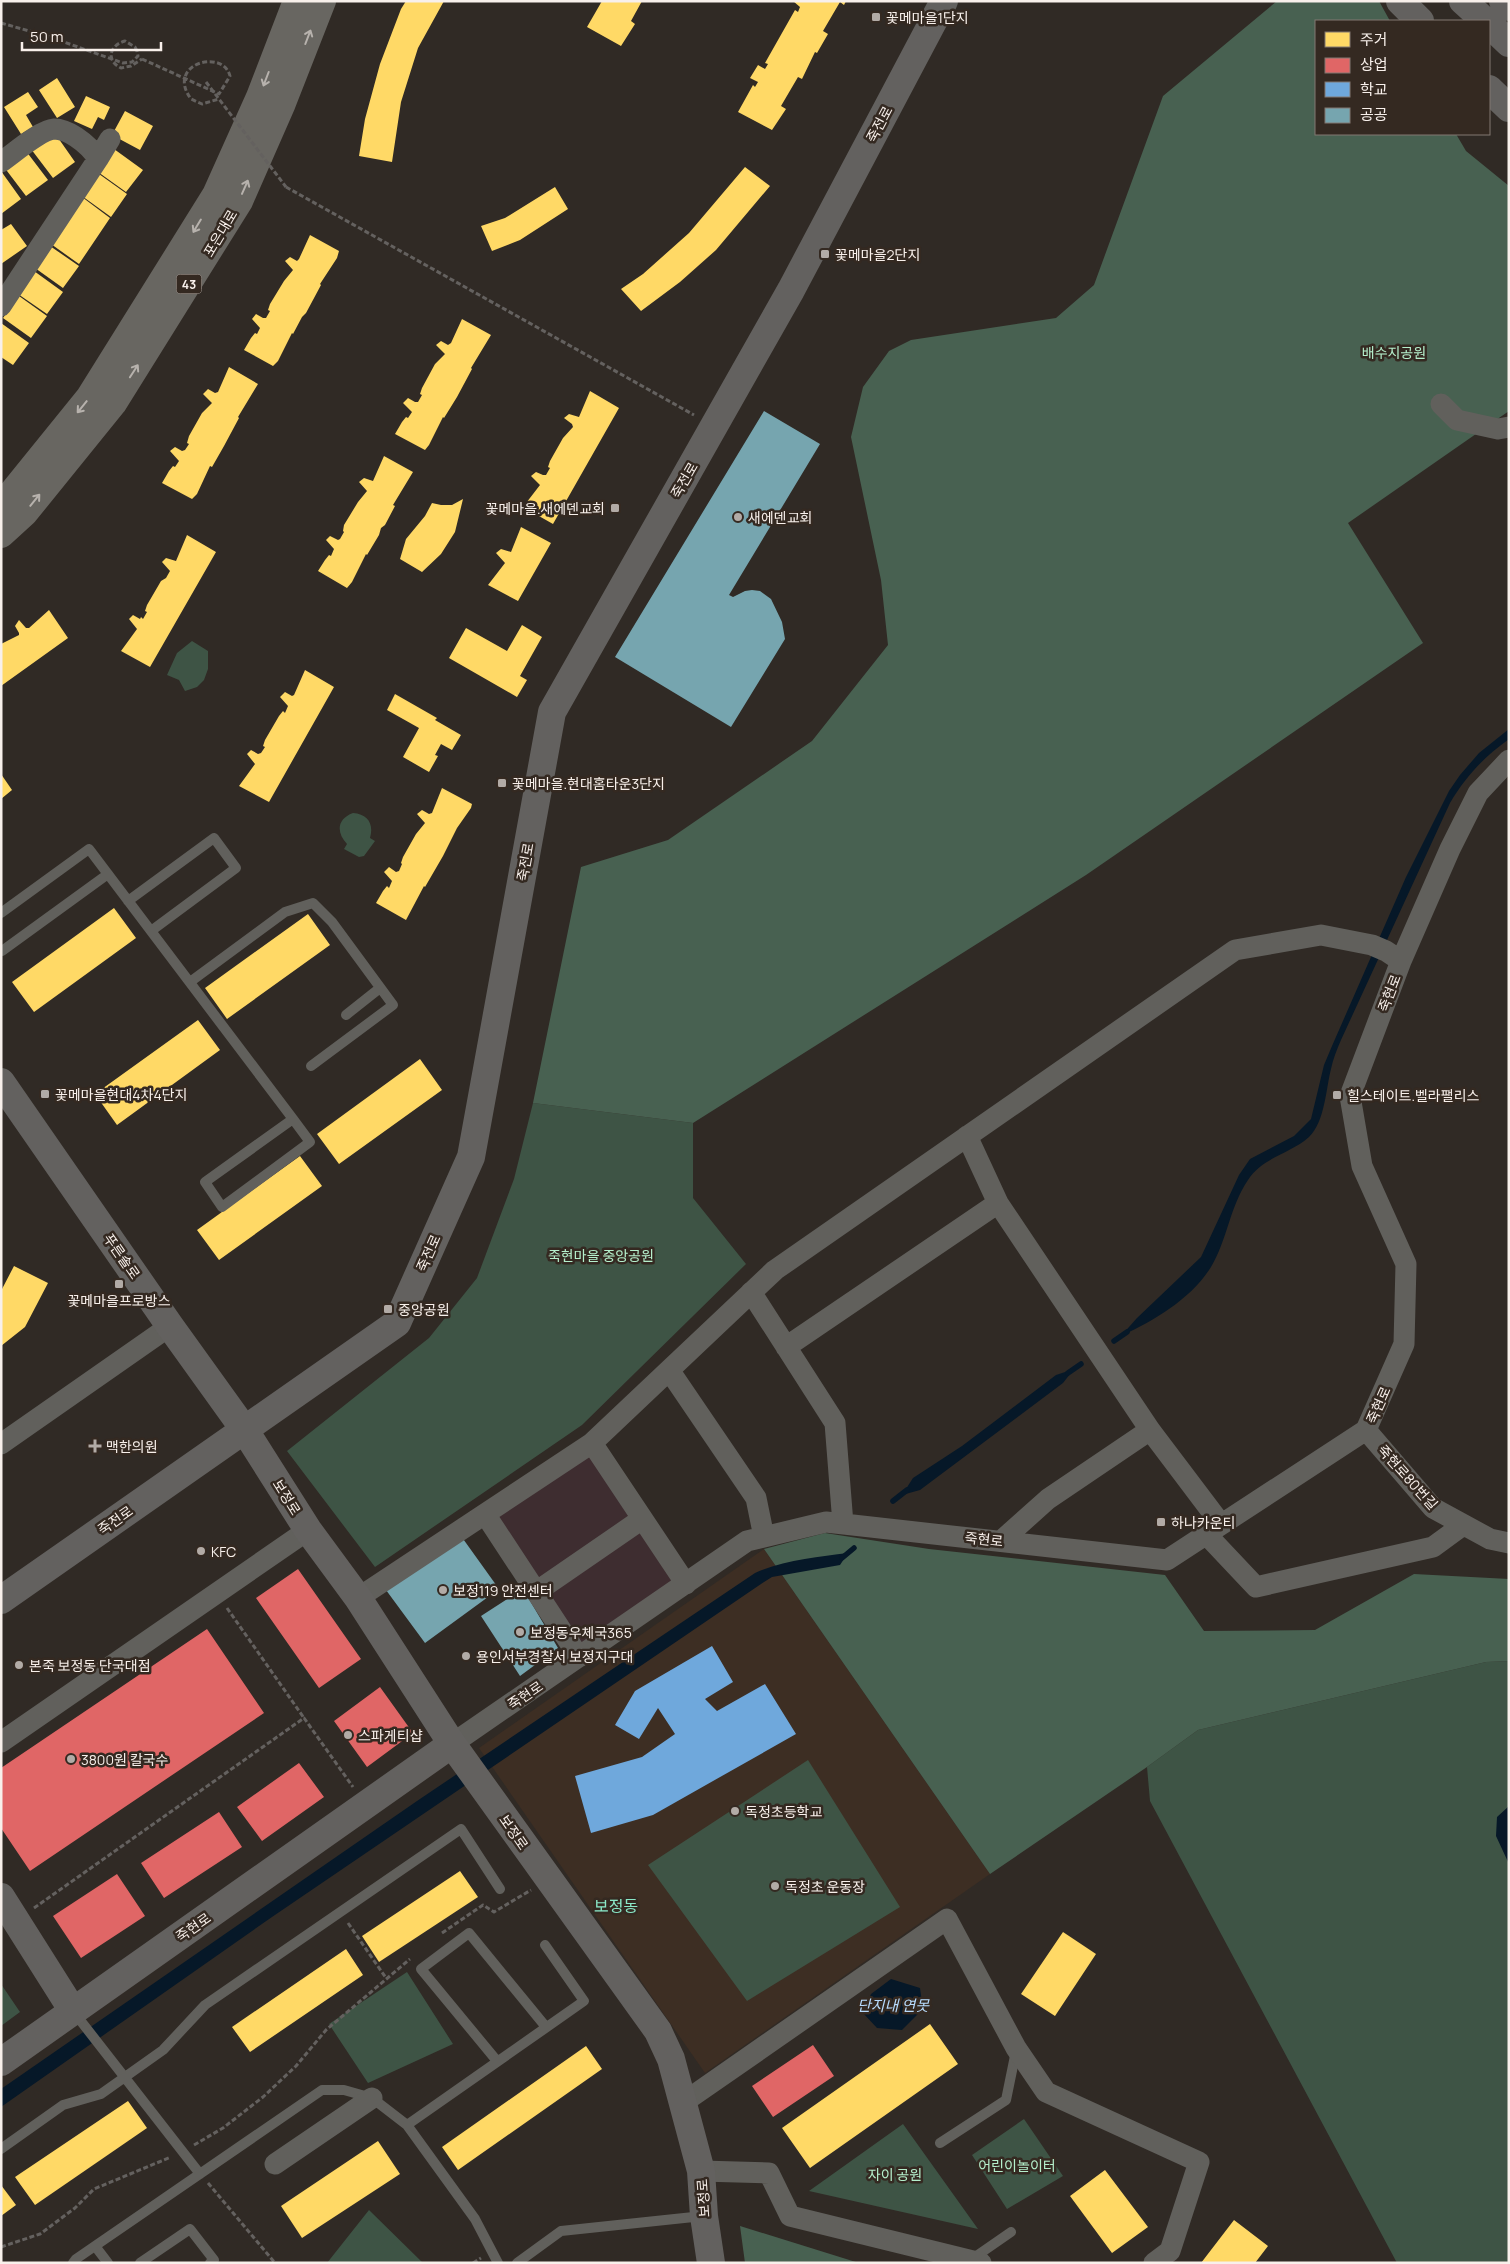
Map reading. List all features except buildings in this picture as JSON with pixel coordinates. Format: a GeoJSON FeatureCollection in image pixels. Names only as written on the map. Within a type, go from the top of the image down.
{"type":"FeatureCollection","features":[{"type":"Feature","properties":{"kind":"highway","name":"포은대로"},"geometry":{"type":"LineString","coordinates":[[1,507],[90,397],[216,195],[260,97],[297,1]]}},
{"type":"Feature","properties":{"kind":"highway","name":"포은대로"},"geometry":{"type":"LineString","coordinates":[[1,534],[24,514],[113,404],[234,210],[282,103],[322,1]]}},
{"type":"Feature","properties":{"kind":"street","name":"죽전로"},"geometry":{"type":"LineString","coordinates":[[1,1600],[397,1323],[471,1157],[552,712],[791,290],[944,1]]}},
{"type":"Feature","properties":{"kind":"street"},"geometry":{"type":"LineString","coordinates":[[1400,1],[1419,20]]}},
{"type":"Feature","properties":{"kind":"street"},"geometry":{"type":"LineString","coordinates":[[1503,1],[1509,7]]}},
{"type":"Feature","properties":{"kind":"street"},"geometry":{"type":"LineString","coordinates":[[1490,26],[1509,43]]}},
{"type":"Feature","properties":{"kind":"street"},"geometry":{"type":"LineString","coordinates":[[1490,90],[1509,108]]}},
{"type":"Feature","properties":{"kind":"street"},"geometry":{"type":"LineString","coordinates":[[1,162],[38,135],[53,129],[69,133],[82,141],[93,151],[98,159]]}},
{"type":"Feature","properties":{"kind":"street"},"geometry":{"type":"LineString","coordinates":[[1,306],[110,139]]}},
{"type":"Feature","properties":{"kind":"street"},"geometry":{"type":"LineString","coordinates":[[1442,404],[1457,420],[1498,429],[1509,427]]}},
{"type":"Feature","properties":{"kind":"street","name":"죽현로"},"geometry":{"type":"LineString","coordinates":[[1,2062],[79,2018],[365,1805],[458,1753],[579,1657],[747,1541],[826,1522],[1167,1560],[1366,1430],[1404,1344],[1406,1264],[1362,1166],[1350,1096],[1386,952],[1450,849],[1478,793],[1509,760]]}},
{"type":"Feature","properties":{"kind":"street"},"geometry":{"type":"LineString","coordinates":[[358,1598],[592,1443],[775,1270],[1234,950],[1321,935],[1386,952]]}},
{"type":"Feature","properties":{"kind":"street","name":"푸른솔로"},"geometry":{"type":"LineString","coordinates":[[1,1082],[170,1326],[244,1429]]}},
{"type":"Feature","properties":{"kind":"street"},"geometry":{"type":"LineString","coordinates":[[967,1136],[998,1203],[1214,1529],[1256,1587],[1432,1546],[1463,1524]]}},
{"type":"Feature","properties":{"kind":"street"},"geometry":{"type":"LineString","coordinates":[[786,1347],[998,1203]]}},
{"type":"Feature","properties":{"kind":"street"},"geometry":{"type":"LineString","coordinates":[[751,1292],[835,1423],[843,1524]]}},
{"type":"Feature","properties":{"kind":"street"},"geometry":{"type":"LineString","coordinates":[[1,1444],[170,1326]]}},
{"type":"Feature","properties":{"kind":"street"},"geometry":{"type":"LineString","coordinates":[[669,1370],[756,1498],[764,1537]]}},
{"type":"Feature","properties":{"kind":"street","name":"보정로"},"geometry":{"type":"LineString","coordinates":[[244,1429],[308,1530],[358,1598],[458,1753],[658,2031],[671,2059],[701,2171],[704,2216],[711,2263]]}},
{"type":"Feature","properties":{"kind":"street"},"geometry":{"type":"LineString","coordinates":[[1001,1541],[1048,1499],[1150,1430]]}},
{"type":"Feature","properties":{"kind":"street","name":"죽현로80번길"},"geometry":{"type":"LineString","coordinates":[[1366,1430],[1433,1508],[1490,1539],[1509,1542]]}},
{"type":"Feature","properties":{"kind":"street"},"geometry":{"type":"LineString","coordinates":[[592,1443],[686,1584]]}},
{"type":"Feature","properties":{"kind":"street"},"geometry":{"type":"LineString","coordinates":[[485,1514],[579,1657]]}},
{"type":"Feature","properties":{"kind":"street"},"geometry":{"type":"LineString","coordinates":[[536,1592],[642,1519]]}},
{"type":"Feature","properties":{"kind":"street"},"geometry":{"type":"LineString","coordinates":[[1,1742],[308,1530]]}},
{"type":"Feature","properties":{"kind":"street"},"geometry":{"type":"LineString","coordinates":[[1,1897],[79,2018]]}},
{"type":"Feature","properties":{"kind":"street"},"geometry":{"type":"LineString","coordinates":[[684,2102],[946,1919],[1016,2048],[1046,2092],[1200,2162],[1170,2251],[1154,2263]]}},
{"type":"Feature","properties":{"kind":"street"},"geometry":{"type":"LineString","coordinates":[[275,2164],[372,2098]]}},
{"type":"Feature","properties":{"kind":"street"},"geometry":{"type":"LineString","coordinates":[[701,2171],[769,2174],[790,2216],[976,2261]]}},
{"type":"Feature","properties":{"kind":"lane"},"geometry":{"type":"LineString","coordinates":[[128,901],[214,838],[236,868],[151,931]]}},
{"type":"Feature","properties":{"kind":"lane"},"geometry":{"type":"LineString","coordinates":[[1,913],[89,849],[293,1119],[310,1142],[222,1207],[205,1182],[293,1119]]}},
{"type":"Feature","properties":{"kind":"lane"},"geometry":{"type":"LineString","coordinates":[[2,951],[108,874]]}},
{"type":"Feature","properties":{"kind":"lane"},"geometry":{"type":"LineString","coordinates":[[190,982],[286,912],[313,903],[332,922],[393,1005],[311,1066]]}},
{"type":"Feature","properties":{"kind":"lane"},"geometry":{"type":"LineString","coordinates":[[346,1014],[380,988]]}},
{"type":"Feature","properties":{"kind":"lane"},"geometry":{"type":"LineString","coordinates":[[1,2149],[62,2106],[101,2094],[124,2078],[163,2050],[205,2005],[461,1829],[500,1889]]}},
{"type":"Feature","properties":{"kind":"lane"},"geometry":{"type":"LineString","coordinates":[[497,2061],[421,1968],[469,1933],[546,2027]]}},
{"type":"Feature","properties":{"kind":"lane"},"geometry":{"type":"LineString","coordinates":[[407,2125],[584,2001],[545,1945]]}},
{"type":"Feature","properties":{"kind":"lane"},"geometry":{"type":"LineString","coordinates":[[79,2018],[200,2174]]}},
{"type":"Feature","properties":{"kind":"lane"},"geometry":{"type":"LineString","coordinates":[[940,2143],[1006,2100],[1016,2048]]}},
{"type":"Feature","properties":{"kind":"lane"},"geometry":{"type":"LineString","coordinates":[[73,2263],[94,2246],[322,2090],[344,2090],[372,2098],[407,2125],[475,2219],[498,2263]]}},
{"type":"Feature","properties":{"kind":"lane"},"geometry":{"type":"LineString","coordinates":[[517,2263],[560,2231],[704,2216]]}},
{"type":"Feature","properties":{"kind":"lane"},"geometry":{"type":"LineString","coordinates":[[140,2263],[190,2229],[214,2260],[210,2263]]}},
{"type":"Feature","properties":{"kind":"lane"},"geometry":{"type":"LineString","coordinates":[[976,2261],[1011,2232]]}},
{"type":"Feature","properties":{"kind":"lane"},"geometry":{"type":"LineString","coordinates":[[94,2246],[108,2263]]}},
{"type":"Feature","properties":{"kind":"path"},"geometry":{"type":"LineString","coordinates":[[1,23],[47,36],[123,63],[132,62],[138,56],[137,51],[125,41],[114,46],[111,50],[111,58],[121,68],[131,66],[142,59],[176,74],[184,78],[219,94],[230,76],[229,70],[213,61],[198,63],[190,69],[185,77],[184,84],[191,99],[202,104],[219,99]]}},
{"type":"Feature","properties":{"kind":"path"},"geometry":{"type":"LineString","coordinates":[[206,82],[286,187],[714,427]]}},
{"type":"Feature","properties":{"kind":"path"},"geometry":{"type":"LineString","coordinates":[[217,1594],[365,1805]]}},
{"type":"Feature","properties":{"kind":"path"},"geometry":{"type":"LineString","coordinates":[[17,1920],[304,1718]]}},
{"type":"Feature","properties":{"kind":"path"},"geometry":{"type":"LineString","coordinates":[[437,1938],[458,1920],[483,1905],[494,1912],[548,1879]]}},
{"type":"Feature","properties":{"kind":"path"},"geometry":{"type":"LineString","coordinates":[[341,1912],[386,1978]]}},
{"type":"Feature","properties":{"kind":"path"},"geometry":{"type":"LineString","coordinates":[[1,2247],[40,2234],[75,2208],[94,2189],[182,2152],[223,2128],[264,2097],[296,2066],[326,2030],[415,1955]]}},
{"type":"Feature","properties":{"kind":"path"},"geometry":{"type":"LineString","coordinates":[[200,2174],[275,2263]]}},
{"type":"Feature","properties":{"kind":"shaded area"},"geometry":{"type":"Polygon","coordinates":[[[592,1446],[682,1583],[580,1654],[488,1515],[592,1446]]]}},
{"type":"Feature","properties":{"kind":"shaded area","name":"독정초등학교"},"geometry":{"type":"Polygon","coordinates":[[[764,1549],[990,1874],[705,2073],[479,1748],[764,1549]]]}},
{"type":"Feature","properties":{"kind":"green space","name":"배수지공원"},"geometry":{"type":"Polygon","coordinates":[[[1277,1],[1379,1],[1389,20],[1315,20],[1315,135],[1457,135],[1466,151],[1509,186],[1509,411],[1348,523],[1423,643],[1086,875],[693,1123],[533,1103],[581,867],[668,840],[812,741],[888,645],[881,580],[851,437],[863,387],[889,351],[911,340],[1056,318],[1094,285],[1163,96],[1277,1]]]}},
{"type":"Feature","properties":{"kind":"green space"},"geometry":{"type":"Polygon","coordinates":[[[192,641],[208,651],[208,669],[204,680],[197,687],[185,691],[179,680],[167,675],[177,653],[192,641]]]}},
{"type":"Feature","properties":{"kind":"green space"},"geometry":{"type":"Polygon","coordinates":[[[353,813],[363,815],[369,821],[371,828],[370,838],[375,841],[364,856],[359,857],[344,849],[347,844],[340,830],[341,822],[353,813]]]}},
{"type":"Feature","properties":{"kind":"green space","name":"죽현마을 중앙공원"},"geometry":{"type":"Polygon","coordinates":[[[533,1103],[693,1123],[693,1198],[746,1264],[582,1425],[375,1567],[287,1451],[429,1338],[477,1278],[514,1179],[533,1103]]]}},
{"type":"Feature","properties":{"kind":"green space"},"geometry":{"type":"Polygon","coordinates":[[[825,1533],[929,1549],[1165,1575],[1204,1631],[1315,1630],[1414,1574],[1509,1579],[1509,1661],[1486,1662],[1198,1730],[990,1874],[764,1549],[825,1533]]]}},
{"type":"Feature","properties":{"kind":"green space"},"geometry":{"type":"Polygon","coordinates":[[[1509,1661],[1509,2263],[1397,2263],[1150,1801],[1147,1767],[1198,1730],[1486,1662],[1509,1661]]]}},
{"type":"Feature","properties":{"kind":"green space","name":"독정초 운동장"},"geometry":{"type":"Polygon","coordinates":[[[808,1760],[900,1907],[747,2001],[648,1865],[808,1760]]]}},
{"type":"Feature","properties":{"kind":"green space"},"geometry":{"type":"Polygon","coordinates":[[[407,1972],[453,2044],[368,2083],[329,2024],[407,1972]]]}},
{"type":"Feature","properties":{"kind":"green space"},"geometry":{"type":"Polygon","coordinates":[[[1,1984],[20,2012],[1,2026],[1,1984]]]}},
{"type":"Feature","properties":{"kind":"green space","name":"어린이놀이터"},"geometry":{"type":"Polygon","coordinates":[[[1024,2119],[1063,2176],[1007,2209],[972,2155],[1024,2119]]]}},
{"type":"Feature","properties":{"kind":"green space","name":"자이 공원"},"geometry":{"type":"Polygon","coordinates":[[[903,2124],[978,2229],[809,2191],[903,2124]]]}},
{"type":"Feature","properties":{"kind":"green space"},"geometry":{"type":"Polygon","coordinates":[[[369,2210],[423,2263],[327,2263],[369,2210]]]}},
{"type":"Feature","properties":{"kind":"green space"},"geometry":{"type":"Polygon","coordinates":[[[740,2226],[859,2263],[745,2263],[740,2226]]]}},
{"type":"Feature","properties":{"kind":"water"},"geometry":{"type":"Polygon","coordinates":[[[1509,729],[1509,739],[1476,768],[1462,784],[1450,803],[1338,1047],[1332,1065],[1322,1114],[1314,1131],[1302,1143],[1269,1161],[1254,1172],[1237,1201],[1221,1246],[1211,1267],[1193,1289],[1183,1299],[1159,1316],[1121,1336],[1137,1318],[1201,1257],[1239,1175],[1250,1159],[1294,1136],[1311,1119],[1324,1065],[1406,877],[1449,791],[1479,753],[1509,729]]]}},
{"type":"Feature","properties":{"kind":"water"},"geometry":{"type":"Polygon","coordinates":[[[1074,1369],[1063,1383],[920,1490],[902,1495],[913,1478],[962,1446],[1056,1375],[1074,1369]]]}},
{"type":"Feature","properties":{"kind":"water"},"geometry":{"type":"Polygon","coordinates":[[[848,1553],[840,1565],[772,1577],[761,1584],[272,1917],[1,2107],[1,2089],[417,1801],[755,1573],[789,1562],[848,1553]]]}},
{"type":"Feature","properties":{"kind":"water"},"geometry":{"type":"Polygon","coordinates":[[[1509,1806],[1509,1864],[1496,1836],[1497,1817],[1509,1806]]]}},
{"type":"Feature","properties":{"kind":"water","name":"단지내 연못"},"geometry":{"type":"Polygon","coordinates":[[[891,1979],[920,1988],[923,2009],[902,2030],[877,2028],[863,2013],[871,1994],[891,1979]]]}},
{"type":"Feature","properties":{"kind":"waterway"},"geometry":{"type":"LineString","coordinates":[[1114,1341],[1127,1332]]}},
{"type":"Feature","properties":{"kind":"waterway"},"geometry":{"type":"LineString","coordinates":[[1068,1373],[1081,1364]]}},
{"type":"Feature","properties":{"kind":"waterway"},"geometry":{"type":"LineString","coordinates":[[893,1501],[907,1490]]}},
{"type":"Feature","properties":{"kind":"waterway"},"geometry":{"type":"LineString","coordinates":[[842,1558],[854,1548]]}},
{"type":"Feature","properties":{"kind":"place","name":"꽃메마을1단지"},"geometry":{"type":"Point","coordinates":[876,17]}},
{"type":"Feature","properties":{"kind":"place","name":"꽃메마을2단지"},"geometry":{"type":"Point","coordinates":[825,254]}},
{"type":"Feature","properties":{"kind":"place","name":"꽃메마을.새에덴교회"},"geometry":{"type":"Point","coordinates":[615,508]}},
{"type":"Feature","properties":{"kind":"place","name":"새에덴교회"},"geometry":{"type":"Point","coordinates":[738,517]}},
{"type":"Feature","properties":{"kind":"place","name":"꽃메마을.현대홈타운3단지"},"geometry":{"type":"Point","coordinates":[502,783]}},
{"type":"Feature","properties":{"kind":"place","name":"꽃메마을현대4차4단지"},"geometry":{"type":"Point","coordinates":[45,1094]}},
{"type":"Feature","properties":{"kind":"place","name":"힐스테이트.벨라팰리스"},"geometry":{"type":"Point","coordinates":[1337,1095]}},
{"type":"Feature","properties":{"kind":"place","name":"꽃메마을프로방스"},"geometry":{"type":"Point","coordinates":[119,1284]}},
{"type":"Feature","properties":{"kind":"place","name":"중앙공원"},"geometry":{"type":"Point","coordinates":[388,1309]}},
{"type":"Feature","properties":{"kind":"place","name":"맥한의원"},"geometry":{"type":"Point","coordinates":[95,1446]}},
{"type":"Feature","properties":{"kind":"place","name":"하나카운티"},"geometry":{"type":"Point","coordinates":[1161,1522]}},
{"type":"Feature","properties":{"kind":"place","name":"KFC"},"geometry":{"type":"Point","coordinates":[201,1551]}},
{"type":"Feature","properties":{"kind":"place","name":"보정119 안전센터"},"geometry":{"type":"Point","coordinates":[443,1590]}},
{"type":"Feature","properties":{"kind":"place","name":"보정동우체국365"},"geometry":{"type":"Point","coordinates":[520,1632]}},
{"type":"Feature","properties":{"kind":"place","name":"용인서부경찰서 보정지구대"},"geometry":{"type":"Point","coordinates":[466,1656]}},
{"type":"Feature","properties":{"kind":"place","name":"본죽 보정동 단국대점"},"geometry":{"type":"Point","coordinates":[19,1665]}},
{"type":"Feature","properties":{"kind":"place","name":"스파게티샵"},"geometry":{"type":"Point","coordinates":[348,1735]}},
{"type":"Feature","properties":{"kind":"place","name":"3800원 칼국수"},"geometry":{"type":"Point","coordinates":[71,1759]}},
{"type":"Feature","properties":{"kind":"place","name":"독정초등학교"},"geometry":{"type":"Point","coordinates":[735,1811]}},
{"type":"Feature","properties":{"kind":"place","name":"독정초 운동장"},"geometry":{"type":"Point","coordinates":[775,1886]}},
{"type":"Feature","properties":{"kind":"district","name":"보정동"},"geometry":{"type":"Point","coordinates":[616,1906]}}]}
